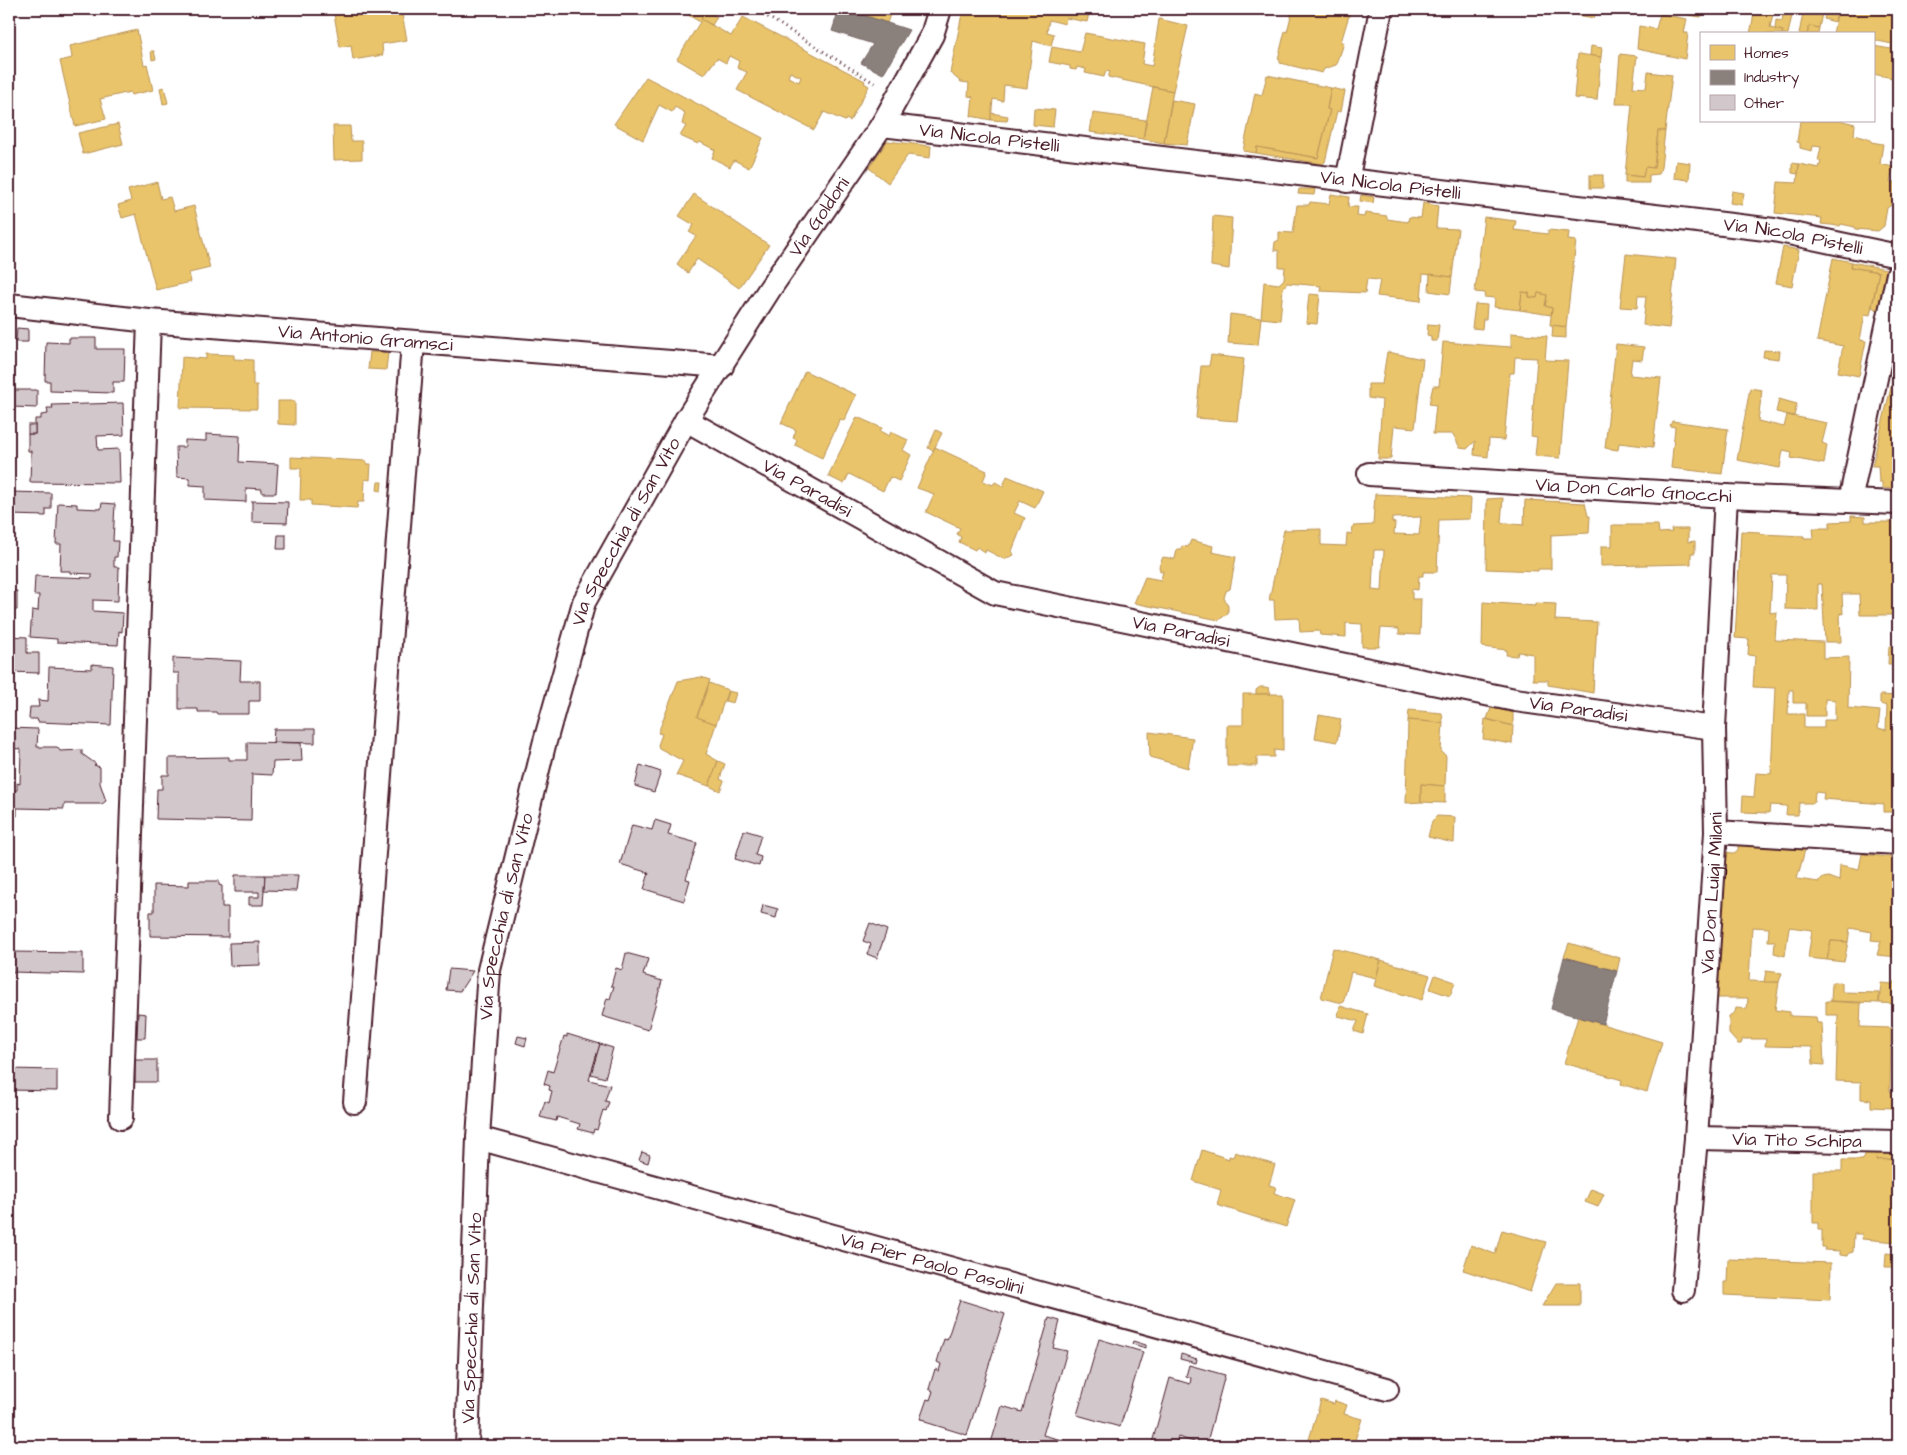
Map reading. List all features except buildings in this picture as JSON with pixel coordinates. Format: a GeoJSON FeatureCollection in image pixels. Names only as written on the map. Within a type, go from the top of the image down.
{"type":"FeatureCollection","features":[{"type":"Feature","properties":{"kind":"street","name":"Via Goldoni"},"geometry":{"type":"LineString","coordinates":[[686,420],[769,290],[882,125],[932,35],[940,9]]}},
{"type":"Feature","properties":{"kind":"street"},"geometry":{"type":"LineString","coordinates":[[1347,181],[1381,9]]}},
{"type":"Feature","properties":{"kind":"street","name":"Via Nicola Pistelli"},"geometry":{"type":"LineString","coordinates":[[882,125],[1774,230],[1898,256]]}},
{"type":"Feature","properties":{"kind":"street"},"geometry":{"type":"LineString","coordinates":[[1850,501],[1898,274]]}},
{"type":"Feature","properties":{"kind":"street","name":"Via Antonio Gramsci"},"geometry":{"type":"LineString","coordinates":[[9,305],[149,322],[722,366]]}},
{"type":"Feature","properties":{"kind":"street"},"geometry":{"type":"LineString","coordinates":[[120,1118],[149,322]]}},
{"type":"Feature","properties":{"kind":"street"},"geometry":{"type":"LineString","coordinates":[[355,1102],[414,342]]}},
{"type":"Feature","properties":{"kind":"street","name":"Via Paradisi"},"geometry":{"type":"LineString","coordinates":[[686,420],[995,593],[1515,700],[1714,728]]}},
{"type":"Feature","properties":{"kind":"street","name":"Via Specchia di San Vito"},"geometry":{"type":"LineString","coordinates":[[467,1446],[478,1138],[489,970],[544,745],[584,602],[686,420]]}},
{"type":"Feature","properties":{"kind":"street","name":"Via Don Carlo Gnocchi"},"geometry":{"type":"LineString","coordinates":[[1369,474],[1726,496],[1898,503]]}},
{"type":"Feature","properties":{"kind":"street","name":"Via Don Luigi Milani"},"geometry":{"type":"LineString","coordinates":[[1683,1290],[1696,1138],[1716,832],[1714,728],[1726,496]]}},
{"type":"Feature","properties":{"kind":"street"},"geometry":{"type":"LineString","coordinates":[[1716,832],[1898,843]]}},
{"type":"Feature","properties":{"kind":"street","name":"Via Pier Paolo Pasolini"},"geometry":{"type":"LineString","coordinates":[[478,1138],[1387,1389]]}},
{"type":"Feature","properties":{"kind":"street","name":"Via Tito Schipa"},"geometry":{"type":"LineString","coordinates":[[1696,1138],[1898,1142]]}},
{"type":"Feature","properties":{"kind":"path"},"geometry":{"type":"LineString","coordinates":[[755,9],[897,97]]}}]}
